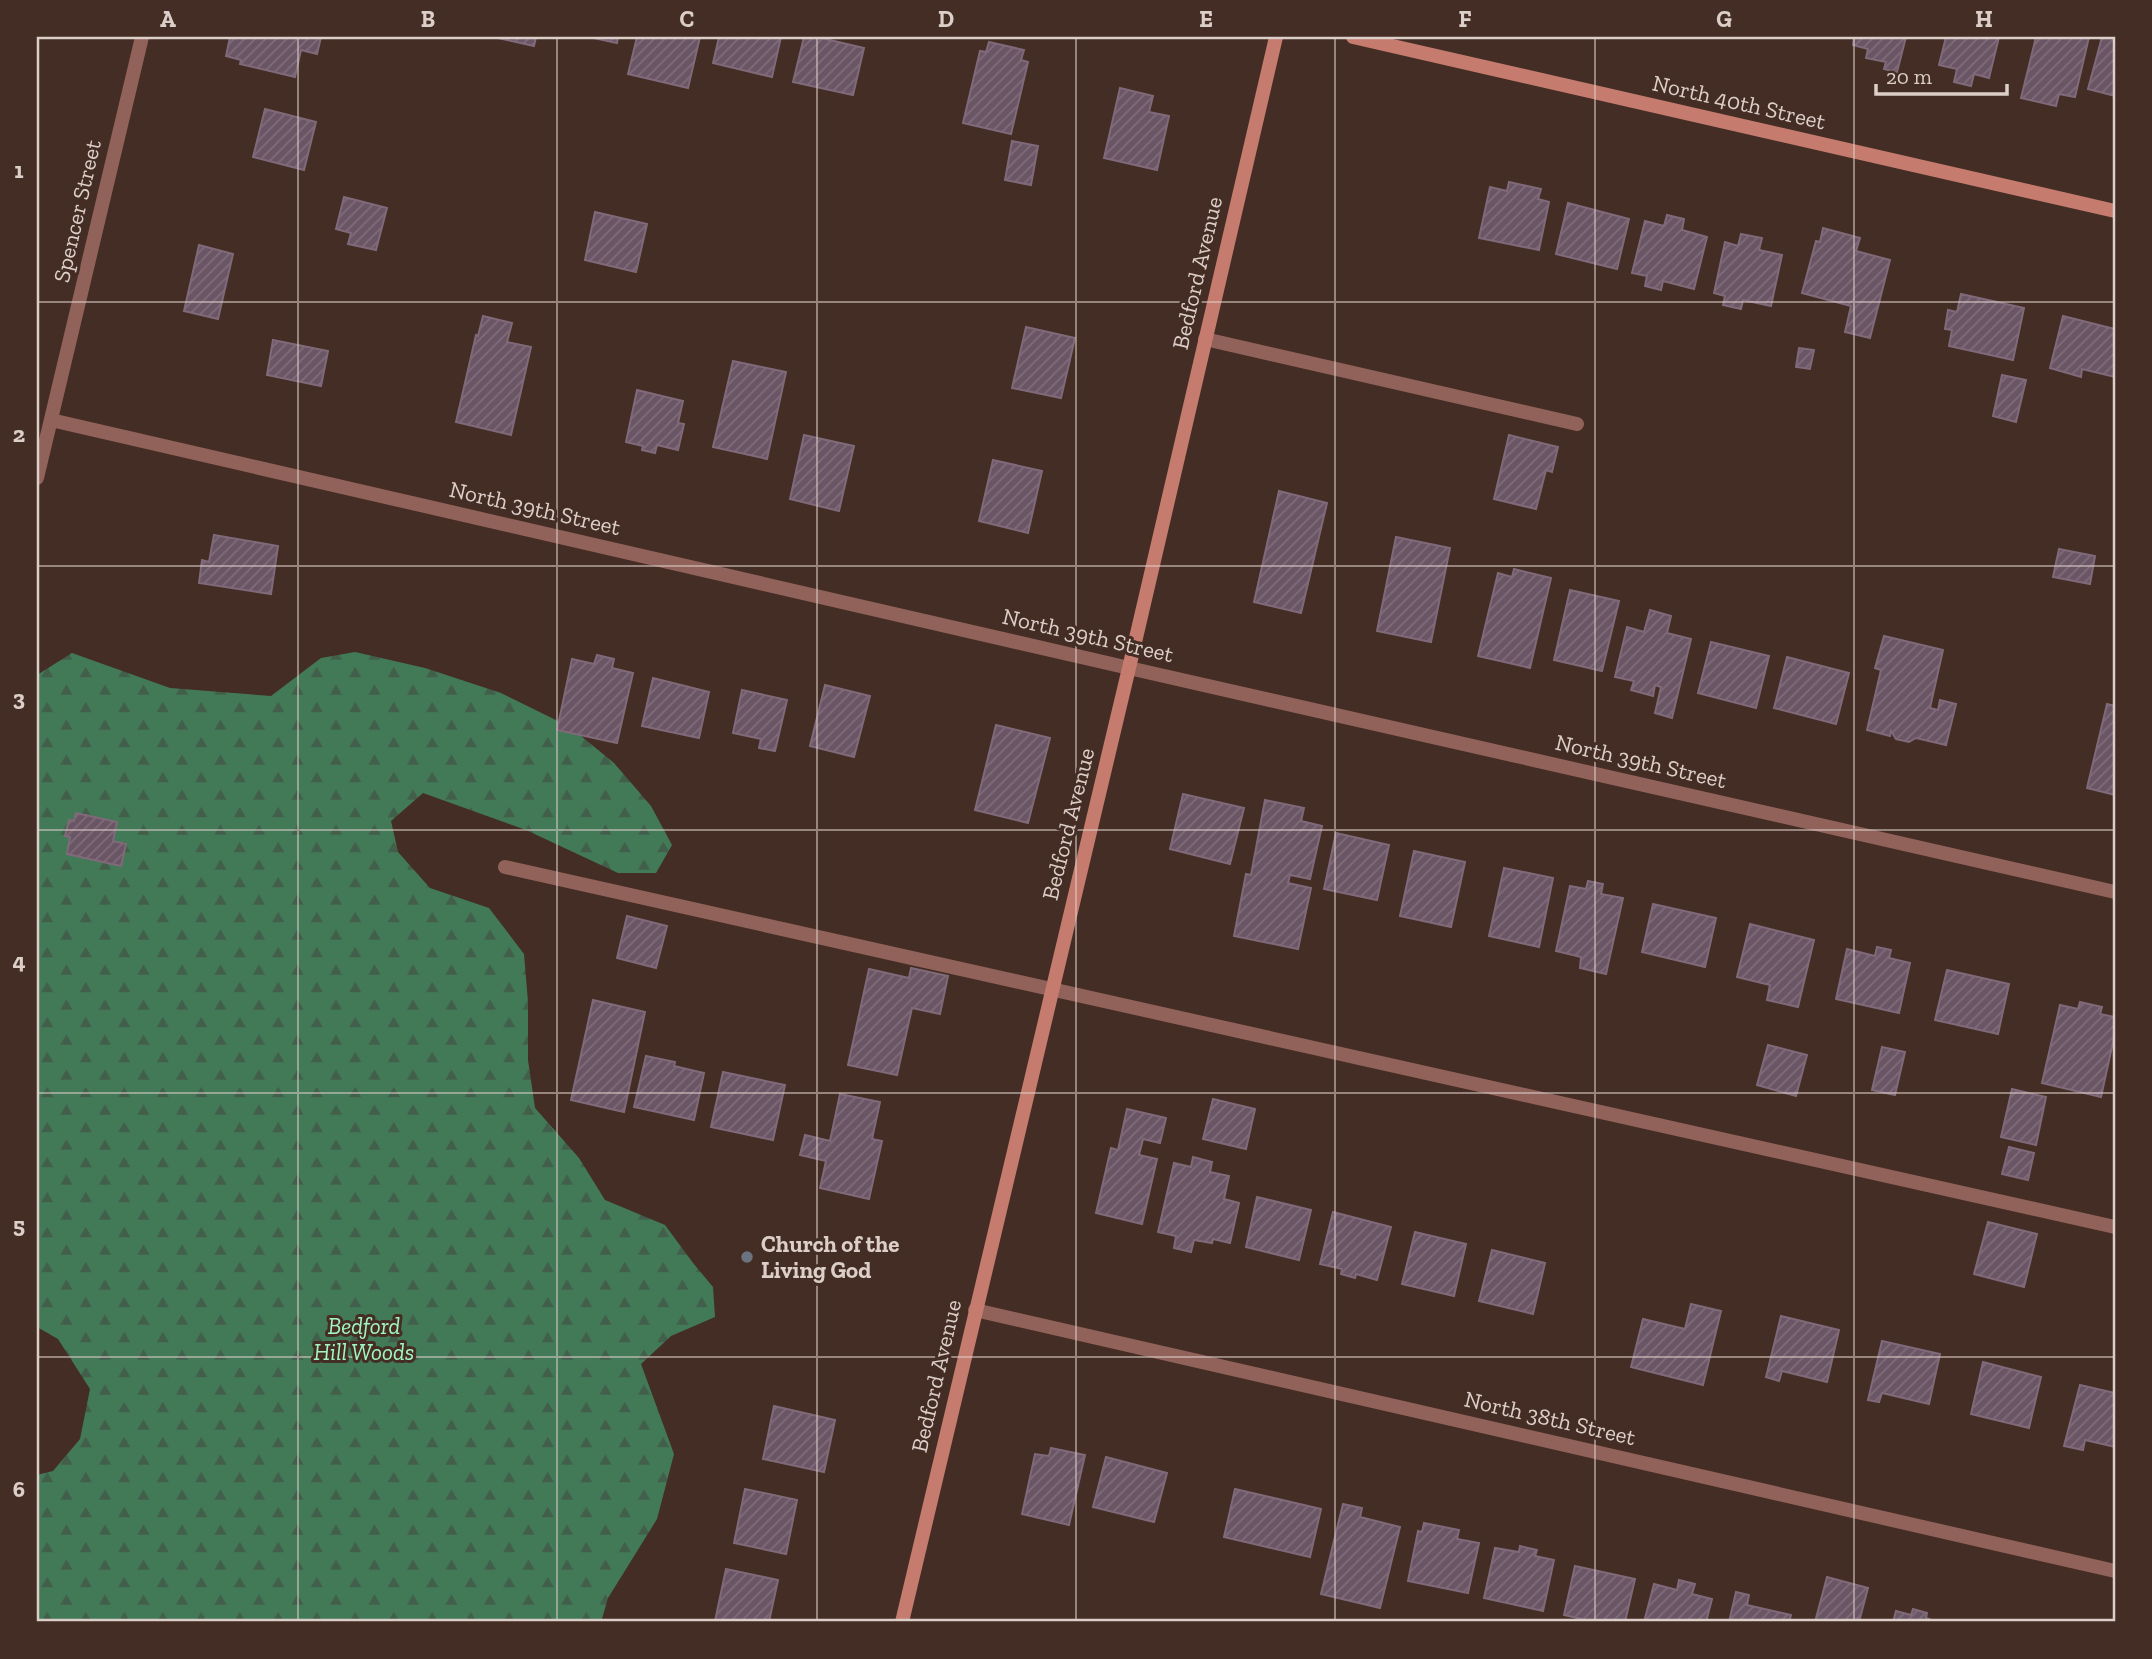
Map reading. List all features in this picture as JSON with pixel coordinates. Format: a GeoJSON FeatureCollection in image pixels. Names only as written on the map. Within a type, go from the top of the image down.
{"type":"FeatureCollection","features":[{"type":"Feature","properties":{"kind":"street","name":"Spencer Street"},"geometry":{"type":"LineString","coordinates":[[37,478],[142,37]]}},
{"type":"Feature","properties":{"kind":"street","name":"Bedford Avenue"},"geometry":{"type":"LineString","coordinates":[[902,1622],[1276,37]]}},
{"type":"Feature","properties":{"kind":"street","name":"North 40th Street"},"geometry":{"type":"LineString","coordinates":[[1353,37],[2115,211]]}},
{"type":"Feature","properties":{"kind":"street"},"geometry":{"type":"LineString","coordinates":[[1205,339],[1577,424]]}},
{"type":"Feature","properties":{"kind":"street","name":"North 39th Street"},"geometry":{"type":"LineString","coordinates":[[51,420],[2115,892]]}},
{"type":"Feature","properties":{"kind":"street"},"geometry":{"type":"LineString","coordinates":[[505,867],[2115,1227]]}},
{"type":"Feature","properties":{"kind":"street","name":"North 38th Street"},"geometry":{"type":"LineString","coordinates":[[975,1310],[2115,1571]]}},
{"type":"Feature","properties":{"kind":"green space","name":"Bedford Hill Woods"},"geometry":{"type":"Polygon","coordinates":[[[355,652],[425,668],[501,693],[570,727],[614,763],[651,806],[672,845],[656,873],[618,873],[526,830],[423,793],[391,821],[398,852],[430,888],[489,908],[524,954],[528,1002],[528,1060],[535,1108],[579,1158],[605,1200],[665,1225],[713,1287],[715,1317],[671,1336],[641,1364],[674,1454],[657,1519],[608,1598],[601,1622],[37,1622],[37,1475],[53,1471],[80,1439],[90,1389],[58,1339],[37,1327],[37,675],[72,653],[170,688],[271,696],[321,658],[355,652]]]}},
{"type":"Feature","properties":{"kind":"building"},"geometry":{"type":"Polygon","coordinates":[[[230,37],[321,37],[317,54],[301,50],[295,77],[240,64],[241,60],[226,56],[230,37]]]}},
{"type":"Feature","properties":{"kind":"building"},"geometry":{"type":"Polygon","coordinates":[[[494,37],[536,37],[534,46],[494,37]]]}},
{"type":"Feature","properties":{"kind":"building"},"geometry":{"type":"Polygon","coordinates":[[[589,37],[618,37],[617,43],[589,37]]]}},
{"type":"Feature","properties":{"kind":"building"},"geometry":{"type":"Polygon","coordinates":[[[637,37],[700,37],[688,88],[628,74],[637,37]]]}},
{"type":"Feature","properties":{"kind":"building"},"geometry":{"type":"Polygon","coordinates":[[[719,37],[781,37],[772,77],[713,63],[719,37]]]}},
{"type":"Feature","properties":{"kind":"building"},"geometry":{"type":"Polygon","coordinates":[[[804,37],[817,37],[864,48],[853,95],[793,82],[804,37]]]}},
{"type":"Feature","properties":{"kind":"building"},"geometry":{"type":"Polygon","coordinates":[[[1854,37],[1906,37],[1897,72],[1884,69],[1886,62],[1866,58],[1868,49],[1853,45],[1854,37]]]}},
{"type":"Feature","properties":{"kind":"building"},"geometry":{"type":"Polygon","coordinates":[[[1946,37],[1999,37],[1989,78],[1974,74],[1971,86],[1954,82],[1957,69],[1939,65],[1946,37]]]}},
{"type":"Feature","properties":{"kind":"building"},"geometry":{"type":"Polygon","coordinates":[[[2036,37],[2089,37],[2075,97],[2059,94],[2056,106],[2021,98],[2036,37]]]}},
{"type":"Feature","properties":{"kind":"building"},"geometry":{"type":"Polygon","coordinates":[[[2102,37],[2115,37],[2115,96],[2088,89],[2102,37]]]}},
{"type":"Feature","properties":{"kind":"building"},"geometry":{"type":"Polygon","coordinates":[[[989,42],[1024,50],[1021,60],[1028,62],[1011,134],[963,123],[980,51],[986,52],[989,42]]]}},
{"type":"Feature","properties":{"kind":"building"},"geometry":{"type":"Polygon","coordinates":[[[1120,88],[1153,96],[1149,112],[1169,116],[1157,170],[1104,158],[1120,88]]]}},
{"type":"Feature","properties":{"kind":"building"},"geometry":{"type":"Polygon","coordinates":[[[265,109],[316,122],[304,170],[253,157],[265,109]]]}},
{"type":"Feature","properties":{"kind":"building"},"geometry":{"type":"Polygon","coordinates":[[[1012,141],[1038,146],[1031,185],[1005,180],[1012,141]]]}},
{"type":"Feature","properties":{"kind":"building"},"geometry":{"type":"Polygon","coordinates":[[[1509,182],[1541,189],[1538,199],[1549,202],[1539,250],[1479,238],[1490,187],[1507,191],[1509,182]]]}},
{"type":"Feature","properties":{"kind":"building"},"geometry":{"type":"Polygon","coordinates":[[[344,197],[387,208],[376,250],[348,244],[351,233],[336,229],[344,197]]]}},
{"type":"Feature","properties":{"kind":"building"},"geometry":{"type":"Polygon","coordinates":[[[1568,203],[1629,219],[1617,269],[1556,254],[1568,203]]]}},
{"type":"Feature","properties":{"kind":"building"},"geometry":{"type":"Polygon","coordinates":[[[595,212],[647,224],[636,272],[585,260],[595,212]]]}},
{"type":"Feature","properties":{"kind":"building"},"geometry":{"type":"Polygon","coordinates":[[[1667,215],[1684,219],[1682,230],[1707,237],[1694,289],[1663,281],[1661,290],[1645,286],[1647,276],[1632,273],[1645,221],[1664,226],[1667,215]]]}},
{"type":"Feature","properties":{"kind":"building"},"geometry":{"type":"Polygon","coordinates":[[[1823,228],[1860,238],[1856,251],[1890,260],[1870,338],[1845,332],[1851,306],[1802,293],[1816,241],[1820,242],[1823,228]]]}},
{"type":"Feature","properties":{"kind":"building"},"geometry":{"type":"Polygon","coordinates":[[[1741,234],[1762,238],[1759,250],[1782,255],[1771,306],[1743,300],[1741,309],[1723,305],[1725,296],[1714,293],[1725,242],[1738,246],[1741,234]]]}},
{"type":"Feature","properties":{"kind":"building"},"geometry":{"type":"Polygon","coordinates":[[[199,245],[233,254],[218,319],[184,311],[199,245]]]}},
{"type":"Feature","properties":{"kind":"building"},"geometry":{"type":"Polygon","coordinates":[[[1961,294],[2024,308],[2013,360],[1949,346],[1952,330],[1945,329],[1948,310],[1957,312],[1961,294]]]}},
{"type":"Feature","properties":{"kind":"building"},"geometry":{"type":"Polygon","coordinates":[[[483,316],[512,323],[507,342],[531,347],[511,435],[456,422],[483,316]]]}},
{"type":"Feature","properties":{"kind":"building"},"geometry":{"type":"Polygon","coordinates":[[[2063,316],[2115,329],[2115,377],[2082,369],[2081,377],[2050,368],[2063,316]]]}},
{"type":"Feature","properties":{"kind":"building"},"geometry":{"type":"Polygon","coordinates":[[[1026,327],[1075,338],[1061,398],[1012,388],[1026,327]]]}},
{"type":"Feature","properties":{"kind":"building"},"geometry":{"type":"Polygon","coordinates":[[[273,340],[328,351],[321,386],[267,375],[273,340]]]}},
{"type":"Feature","properties":{"kind":"building"},"geometry":{"type":"Polygon","coordinates":[[[1799,348],[1814,350],[1810,369],[1796,367],[1799,348]]]}},
{"type":"Feature","properties":{"kind":"building"},"geometry":{"type":"Polygon","coordinates":[[[733,361],[786,372],[767,459],[713,447],[733,361]]]}},
{"type":"Feature","properties":{"kind":"building"},"geometry":{"type":"Polygon","coordinates":[[[2002,375],[2026,380],[2016,422],[1993,416],[2002,375]]]}},
{"type":"Feature","properties":{"kind":"building"},"geometry":{"type":"Polygon","coordinates":[[[637,390],[683,401],[678,423],[684,424],[678,450],[657,445],[655,453],[642,450],[643,446],[626,442],[637,390]]]}},
{"type":"Feature","properties":{"kind":"building"},"geometry":{"type":"Polygon","coordinates":[[[804,435],[854,446],[839,511],[790,499],[804,435]]]}},
{"type":"Feature","properties":{"kind":"building"},"geometry":{"type":"Polygon","coordinates":[[[1509,435],[1558,447],[1552,472],[1546,470],[1536,509],[1494,499],[1509,435]]]}},
{"type":"Feature","properties":{"kind":"building"},"geometry":{"type":"Polygon","coordinates":[[[993,460],[1042,471],[1028,533],[979,521],[993,460]]]}},
{"type":"Feature","properties":{"kind":"building"},"geometry":{"type":"Polygon","coordinates":[[[1279,491],[1327,503],[1301,613],[1254,602],[1279,491]]]}},
{"type":"Feature","properties":{"kind":"building"},"geometry":{"type":"Polygon","coordinates":[[[214,535],[278,546],[271,594],[199,583],[202,560],[209,562],[214,535]]]}},
{"type":"Feature","properties":{"kind":"building"},"geometry":{"type":"Polygon","coordinates":[[[1396,537],[1450,548],[1431,642],[1377,631],[1396,537]]]}},
{"type":"Feature","properties":{"kind":"building"},"geometry":{"type":"Polygon","coordinates":[[[2059,549],[2095,556],[2090,584],[2053,577],[2059,549]]]}},
{"type":"Feature","properties":{"kind":"building"},"geometry":{"type":"Polygon","coordinates":[[[1514,569],[1551,578],[1530,668],[1478,656],[1498,573],[1512,577],[1514,569]]]}},
{"type":"Feature","properties":{"kind":"building"},"geometry":{"type":"Polygon","coordinates":[[[1570,590],[1619,601],[1602,671],[1554,660],[1570,590]]]}},
{"type":"Feature","properties":{"kind":"building"},"geometry":{"type":"Polygon","coordinates":[[[1650,610],[1671,616],[1667,633],[1691,639],[1672,718],[1655,713],[1661,687],[1655,685],[1653,696],[1631,690],[1634,681],[1615,677],[1627,627],[1644,632],[1650,610]]]}},
{"type":"Feature","properties":{"kind":"building"},"geometry":{"type":"Polygon","coordinates":[[[1884,636],[1943,650],[1930,708],[1938,710],[1940,700],[1956,704],[1946,745],[1916,738],[1909,742],[1896,739],[1891,731],[1890,736],[1867,730],[1881,670],[1875,668],[1884,636]]]}},
{"type":"Feature","properties":{"kind":"building"},"geometry":{"type":"Polygon","coordinates":[[[1711,642],[1769,656],[1756,708],[1698,693],[1711,642]]]}},
{"type":"Feature","properties":{"kind":"building"},"geometry":{"type":"Polygon","coordinates":[[[597,655],[614,659],[612,668],[633,673],[617,743],[557,730],[572,659],[594,664],[597,655]]]}},
{"type":"Feature","properties":{"kind":"building"},"geometry":{"type":"Polygon","coordinates":[[[1787,657],[1849,673],[1836,724],[1774,708],[1787,657]]]}},
{"type":"Feature","properties":{"kind":"building"},"geometry":{"type":"Polygon","coordinates":[[[653,678],[709,692],[699,738],[642,726],[653,678]]]}},
{"type":"Feature","properties":{"kind":"building"},"geometry":{"type":"Polygon","coordinates":[[[825,685],[870,696],[854,757],[810,746],[825,685]]]}},
{"type":"Feature","properties":{"kind":"building"},"geometry":{"type":"Polygon","coordinates":[[[742,690],[787,700],[775,751],[759,748],[761,739],[733,733],[742,690]]]}},
{"type":"Feature","properties":{"kind":"building"},"geometry":{"type":"Polygon","coordinates":[[[2107,704],[2115,706],[2115,795],[2087,788],[2107,704]]]}},
{"type":"Feature","properties":{"kind":"building"},"geometry":{"type":"Polygon","coordinates":[[[996,725],[1050,738],[1028,823],[975,810],[996,725]]]}},
{"type":"Feature","properties":{"kind":"building"},"geometry":{"type":"Polygon","coordinates":[[[1183,794],[1244,808],[1230,864],[1170,849],[1183,794]]]}},
{"type":"Feature","properties":{"kind":"building"},"geometry":{"type":"Polygon","coordinates":[[[1265,800],[1304,808],[1301,821],[1322,826],[1310,879],[1290,875],[1288,883],[1311,888],[1298,949],[1234,936],[1246,874],[1251,875],[1265,800]]]}},
{"type":"Feature","properties":{"kind":"building"},"geometry":{"type":"Polygon","coordinates":[[[76,813],[117,822],[113,841],[126,844],[121,866],[67,854],[70,837],[65,836],[69,820],[74,821],[76,813]]]}},
{"type":"Feature","properties":{"kind":"building"},"geometry":{"type":"Polygon","coordinates":[[[1336,833],[1389,845],[1377,900],[1324,889],[1336,833]]]}},
{"type":"Feature","properties":{"kind":"building"},"geometry":{"type":"Polygon","coordinates":[[[1414,851],[1465,862],[1451,927],[1400,916],[1414,851]]]}},
{"type":"Feature","properties":{"kind":"building"},"geometry":{"type":"Polygon","coordinates":[[[1504,868],[1553,878],[1539,947],[1489,936],[1504,868]]]}},
{"type":"Feature","properties":{"kind":"building"},"geometry":{"type":"Polygon","coordinates":[[[1588,881],[1603,884],[1601,894],[1623,898],[1606,974],[1580,968],[1581,957],[1556,951],[1570,886],[1586,889],[1588,881]]]}},
{"type":"Feature","properties":{"kind":"building"},"geometry":{"type":"Polygon","coordinates":[[[1653,904],[1716,918],[1705,967],[1642,952],[1653,904]]]}},
{"type":"Feature","properties":{"kind":"building"},"geometry":{"type":"Polygon","coordinates":[[[627,916],[667,926],[656,968],[617,958],[627,916]]]}},
{"type":"Feature","properties":{"kind":"building"},"geometry":{"type":"Polygon","coordinates":[[[1750,924],[1814,940],[1798,1007],[1767,1000],[1770,985],[1737,977],[1750,924]]]}},
{"type":"Feature","properties":{"kind":"building"},"geometry":{"type":"Polygon","coordinates":[[[1877,947],[1891,950],[1889,958],[1910,963],[1899,1013],[1836,999],[1847,949],[1875,956],[1877,947]]]}},
{"type":"Feature","properties":{"kind":"building"},"geometry":{"type":"Polygon","coordinates":[[[911,968],[948,976],[940,1014],[912,1008],[897,1075],[848,1065],[869,969],[909,978],[911,968]]]}},
{"type":"Feature","properties":{"kind":"building"},"geometry":{"type":"Polygon","coordinates":[[[1947,970],[2009,984],[1998,1034],[1935,1020],[1947,970]]]}},
{"type":"Feature","properties":{"kind":"building"},"geometry":{"type":"Polygon","coordinates":[[[593,1000],[645,1012],[624,1112],[571,1100],[593,1000]]]}},
{"type":"Feature","properties":{"kind":"building"},"geometry":{"type":"Polygon","coordinates":[[[2080,1002],[2102,1007],[2100,1014],[2115,1017],[2115,1033],[2101,1097],[2042,1083],[2060,1005],[2078,1009],[2080,1002]]]}},
{"type":"Feature","properties":{"kind":"building"},"geometry":{"type":"Polygon","coordinates":[[[1768,1045],[1807,1055],[1796,1096],[1757,1085],[1768,1045]]]}},
{"type":"Feature","properties":{"kind":"building"},"geometry":{"type":"Polygon","coordinates":[[[1882,1047],[1905,1052],[1895,1095],[1872,1090],[1882,1047]]]}},
{"type":"Feature","properties":{"kind":"building"},"geometry":{"type":"Polygon","coordinates":[[[646,1056],[675,1062],[674,1066],[704,1073],[694,1120],[634,1107],[646,1056]]]}},
{"type":"Feature","properties":{"kind":"building"},"geometry":{"type":"Polygon","coordinates":[[[723,1072],[785,1085],[773,1140],[711,1127],[723,1072]]]}},
{"type":"Feature","properties":{"kind":"building"},"geometry":{"type":"Polygon","coordinates":[[[2012,1089],[2046,1097],[2036,1145],[2001,1137],[2012,1089]]]}},
{"type":"Feature","properties":{"kind":"building"},"geometry":{"type":"Polygon","coordinates":[[[840,1094],[880,1102],[872,1139],[882,1141],[869,1199],[820,1188],[826,1161],[800,1155],[805,1135],[830,1141],[840,1094]]]}},
{"type":"Feature","properties":{"kind":"building"},"geometry":{"type":"Polygon","coordinates":[[[1213,1099],[1255,1109],[1246,1149],[1203,1139],[1213,1099]]]}},
{"type":"Feature","properties":{"kind":"building"},"geometry":{"type":"Polygon","coordinates":[[[1127,1109],[1166,1118],[1160,1143],[1143,1139],[1139,1155],[1157,1159],[1142,1224],[1096,1213],[1111,1148],[1118,1150],[1127,1109]]]}},
{"type":"Feature","properties":{"kind":"building"},"geometry":{"type":"Polygon","coordinates":[[[2009,1147],[2034,1153],[2028,1180],[2002,1174],[2009,1147]]]}},
{"type":"Feature","properties":{"kind":"building"},"geometry":{"type":"Polygon","coordinates":[[[1193,1157],[1212,1162],[1210,1172],[1229,1176],[1224,1199],[1239,1203],[1230,1243],[1213,1239],[1212,1243],[1194,1240],[1191,1252],[1174,1248],[1176,1236],[1158,1232],[1174,1163],[1191,1167],[1193,1157]]]}},
{"type":"Feature","properties":{"kind":"building"},"geometry":{"type":"Polygon","coordinates":[[[1257,1197],[1311,1210],[1299,1260],[1246,1247],[1257,1197]]]}},
{"type":"Feature","properties":{"kind":"building"},"geometry":{"type":"Polygon","coordinates":[[[1333,1212],[1391,1227],[1377,1280],[1356,1274],[1355,1278],[1341,1274],[1342,1269],[1320,1264],[1333,1212]]]}},
{"type":"Feature","properties":{"kind":"building"},"geometry":{"type":"Polygon","coordinates":[[[1988,1222],[2037,1234],[2024,1287],[1974,1274],[1988,1222]]]}},
{"type":"Feature","properties":{"kind":"building"},"geometry":{"type":"Polygon","coordinates":[[[1415,1232],[1466,1244],[1454,1296],[1402,1284],[1415,1232]]]}},
{"type":"Feature","properties":{"kind":"building"},"geometry":{"type":"Polygon","coordinates":[[[1492,1250],[1545,1263],[1533,1314],[1479,1301],[1492,1250]]]}},
{"type":"Feature","properties":{"kind":"building"},"geometry":{"type":"Polygon","coordinates":[[[1691,1304],[1721,1311],[1703,1385],[1631,1367],[1643,1319],[1685,1329],[1691,1304]]]}},
{"type":"Feature","properties":{"kind":"building"},"geometry":{"type":"Polygon","coordinates":[[[1781,1316],[1839,1330],[1827,1382],[1782,1371],[1779,1381],[1766,1377],[1781,1316]]]}},
{"type":"Feature","properties":{"kind":"building"},"geometry":{"type":"Polygon","coordinates":[[[1882,1341],[1940,1354],[1929,1404],[1882,1393],[1879,1402],[1868,1400],[1882,1341]]]}},
{"type":"Feature","properties":{"kind":"building"},"geometry":{"type":"Polygon","coordinates":[[[1983,1362],[2041,1377],[2029,1428],[1971,1414],[1983,1362]]]}},
{"type":"Feature","properties":{"kind":"building"},"geometry":{"type":"Polygon","coordinates":[[[2080,1385],[2115,1393],[2115,1447],[2085,1440],[2083,1450],[2064,1446],[2080,1385]]]}},
{"type":"Feature","properties":{"kind":"building"},"geometry":{"type":"Polygon","coordinates":[[[774,1406],[835,1420],[824,1472],[763,1459],[774,1406]]]}},
{"type":"Feature","properties":{"kind":"building"},"geometry":{"type":"Polygon","coordinates":[[[1051,1448],[1085,1455],[1069,1525],[1022,1514],[1035,1454],[1049,1456],[1051,1448]]]}},
{"type":"Feature","properties":{"kind":"building"},"geometry":{"type":"Polygon","coordinates":[[[1106,1457],[1167,1473],[1154,1522],[1093,1507],[1106,1457]]]}},
{"type":"Feature","properties":{"kind":"building"},"geometry":{"type":"Polygon","coordinates":[[[745,1489],[797,1500],[786,1554],[734,1543],[745,1489]]]}},
{"type":"Feature","properties":{"kind":"building"},"geometry":{"type":"Polygon","coordinates":[[[1235,1489],[1321,1509],[1310,1557],[1224,1537],[1235,1489]]]}},
{"type":"Feature","properties":{"kind":"building"},"geometry":{"type":"Polygon","coordinates":[[[1343,1504],[1362,1508],[1360,1517],[1400,1527],[1380,1608],[1321,1594],[1343,1504]]]}},
{"type":"Feature","properties":{"kind":"building"},"geometry":{"type":"Polygon","coordinates":[[[1424,1523],[1459,1530],[1457,1539],[1479,1543],[1468,1593],[1408,1581],[1418,1531],[1422,1532],[1424,1523]]]}},
{"type":"Feature","properties":{"kind":"building"},"geometry":{"type":"Polygon","coordinates":[[[1520,1546],[1537,1550],[1535,1556],[1554,1560],[1543,1611],[1484,1598],[1495,1548],[1519,1552],[1520,1546]]]}},
{"type":"Feature","properties":{"kind":"building"},"geometry":{"type":"Polygon","coordinates":[[[1575,1566],[1635,1579],[1625,1622],[1595,1622],[1564,1615],[1575,1566]]]}},
{"type":"Feature","properties":{"kind":"building"},"geometry":{"type":"Polygon","coordinates":[[[726,1569],[778,1580],[769,1622],[715,1621],[726,1569]]]}},
{"type":"Feature","properties":{"kind":"building"},"geometry":{"type":"Polygon","coordinates":[[[1827,1577],[1868,1588],[1859,1622],[1815,1622],[1827,1577]]]}},
{"type":"Feature","properties":{"kind":"building"},"geometry":{"type":"Polygon","coordinates":[[[1679,1580],[1695,1584],[1692,1594],[1712,1599],[1706,1622],[1644,1622],[1654,1584],[1677,1590],[1679,1580]]]}},
{"type":"Feature","properties":{"kind":"building"},"geometry":{"type":"Polygon","coordinates":[[[1736,1592],[1749,1595],[1747,1605],[1791,1615],[1789,1622],[1729,1622],[1736,1592]]]}},
{"type":"Feature","properties":{"kind":"building"},"geometry":{"type":"Polygon","coordinates":[[[1913,1609],[1927,1613],[1926,1618],[1937,1622],[1893,1622],[1896,1611],[1911,1615],[1913,1609]]]}},
{"type":"Feature","properties":{"kind":"place","name":"Church of the Living God"},"geometry":{"type":"Point","coordinates":[747,1257]}}]}
